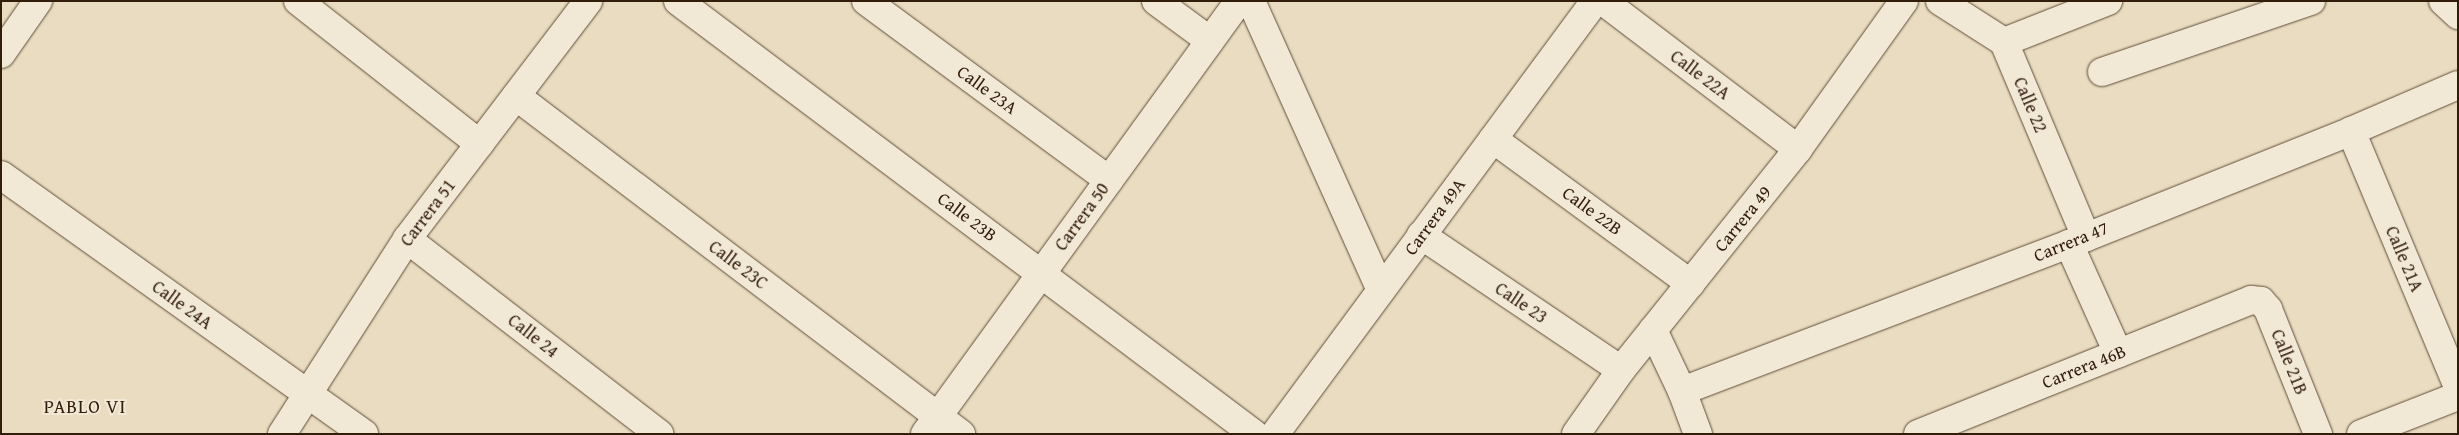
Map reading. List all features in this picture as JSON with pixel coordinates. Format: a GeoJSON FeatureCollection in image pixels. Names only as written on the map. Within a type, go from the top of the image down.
{"type":"FeatureCollection","features":[{"type":"Feature","properties":{"kind":"street"},"geometry":{"type":"LineString","coordinates":[[1,54],[38,1]]}},
{"type":"Feature","properties":{"kind":"street"},"geometry":{"type":"LineString","coordinates":[[298,1],[480,144]]}},
{"type":"Feature","properties":{"kind":"street","name":"Carrera 51"},"geometry":{"type":"LineString","coordinates":[[282,434],[407,239],[588,1]]}},
{"type":"Feature","properties":{"kind":"street","name":"Calle 23B"},"geometry":{"type":"LineString","coordinates":[[678,1],[1254,434]]}},
{"type":"Feature","properties":{"kind":"street","name":"Calle 23A"},"geometry":{"type":"LineString","coordinates":[[866,1],[1109,180]]}},
{"type":"Feature","properties":{"kind":"street"},"geometry":{"type":"LineString","coordinates":[[1156,1],[1210,42]]}},
{"type":"Feature","properties":{"kind":"street","name":"Carrera 50"},"geometry":{"type":"LineString","coordinates":[[932,425],[1240,1]]}},
{"type":"Feature","properties":{"kind":"street"},"geometry":{"type":"LineString","coordinates":[[1251,1],[1381,290]]}},
{"type":"Feature","properties":{"kind":"street","name":"Carrera 49A"},"geometry":{"type":"LineString","coordinates":[[1275,434],[1595,1]]}},
{"type":"Feature","properties":{"kind":"street","name":"Calle 22A"},"geometry":{"type":"LineString","coordinates":[[1602,1],[1798,150]]}},
{"type":"Feature","properties":{"kind":"street","name":"Carrera 49"},"geometry":{"type":"LineString","coordinates":[[1576,434],[1621,370],[1798,150],[1904,1]]}},
{"type":"Feature","properties":{"kind":"street"},"geometry":{"type":"LineString","coordinates":[[1940,1],[2004,42],[2108,1]]}},
{"type":"Feature","properties":{"kind":"street"},"geometry":{"type":"LineString","coordinates":[[2102,72],[2311,1]]}},
{"type":"Feature","properties":{"kind":"street"},"geometry":{"type":"LineString","coordinates":[[2443,1],[2458,15]]}},
{"type":"Feature","properties":{"kind":"street","name":"Calle 22"},"geometry":{"type":"LineString","coordinates":[[2004,42],[2118,353]]}},
{"type":"Feature","properties":{"kind":"street","name":"Carrera 47"},"geometry":{"type":"LineString","coordinates":[[1682,391],[2078,240],[2351,131],[2458,85]]}},
{"type":"Feature","properties":{"kind":"street","name":"Calle 23C"},"geometry":{"type":"LineString","coordinates":[[516,96],[932,425],[961,434]]}},
{"type":"Feature","properties":{"kind":"street","name":"Calle 21A"},"geometry":{"type":"LineString","coordinates":[[2351,131],[2458,387]]}},
{"type":"Feature","properties":{"kind":"street","name":"Calle 22B"},"geometry":{"type":"LineString","coordinates":[[1493,139],[1691,284]]}},
{"type":"Feature","properties":{"kind":"street","name":"Calle 24A"},"geometry":{"type":"LineString","coordinates":[[1,176],[364,434]]}},
{"type":"Feature","properties":{"kind":"street","name":"Calle 23"},"geometry":{"type":"LineString","coordinates":[[1421,235],[1621,370]]}},
{"type":"Feature","properties":{"kind":"street","name":"Calle 24"},"geometry":{"type":"LineString","coordinates":[[407,239],[659,434]]}},
{"type":"Feature","properties":{"kind":"street","name":"Carrera 46B"},"geometry":{"type":"LineString","coordinates":[[1918,434],[2251,300]]}},
{"type":"Feature","properties":{"kind":"street","name":"Calle 21B"},"geometry":{"type":"LineString","coordinates":[[2251,300],[2261,301],[2268,309],[2318,434]]}},
{"type":"Feature","properties":{"kind":"street"},"geometry":{"type":"LineString","coordinates":[[1653,330],[1682,391],[1698,434]]}},
{"type":"Feature","properties":{"kind":"street"},"geometry":{"type":"LineString","coordinates":[[2361,434],[2458,396]]}},
{"type":"Feature","properties":{"kind":"district","name":"PABLO VI"},"geometry":{"type":"Point","coordinates":[85,407]}}]}
